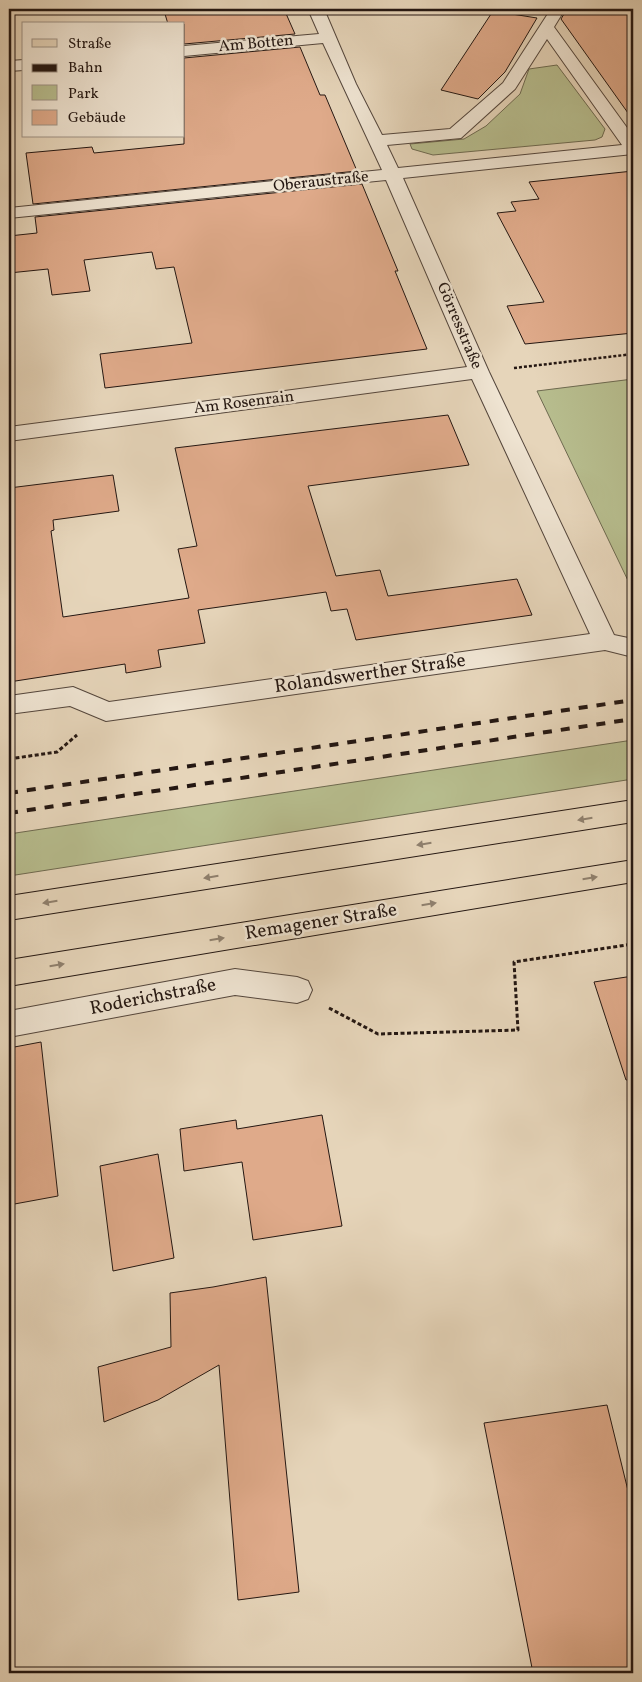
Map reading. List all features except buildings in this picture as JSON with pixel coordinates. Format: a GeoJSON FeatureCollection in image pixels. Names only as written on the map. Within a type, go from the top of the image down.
{"type":"FeatureCollection","features":[{"type":"Feature","properties":{"kind":"main road"},"geometry":{"type":"LineString","coordinates":[[9,908],[633,811]]}},
{"type":"Feature","properties":{"kind":"main road","name":"Remagener Straße"},"geometry":{"type":"LineString","coordinates":[[9,973],[633,871]]}},
{"type":"Feature","properties":{"kind":"street","name":"Görresstraße"},"geometry":{"type":"LineString","coordinates":[[316,9],[393,175],[479,372],[605,641]]}},
{"type":"Feature","properties":{"kind":"street"},"geometry":{"type":"LineString","coordinates":[[377,141],[455,134],[508,86],[558,9]]}},
{"type":"Feature","properties":{"kind":"street"},"geometry":{"type":"LineString","coordinates":[[546,28],[633,148]]}},
{"type":"Feature","properties":{"kind":"street","name":"Am Botten"},"geometry":{"type":"LineString","coordinates":[[185,51],[328,38]]}},
{"type":"Feature","properties":{"kind":"street"},"geometry":{"type":"LineString","coordinates":[[9,66],[22,65]]}},
{"type":"Feature","properties":{"kind":"street","name":"Oberaustraße"},"geometry":{"type":"LineString","coordinates":[[9,213],[393,175],[633,148]]}},
{"type":"Feature","properties":{"kind":"street","name":"Am Rosenrain"},"geometry":{"type":"LineString","coordinates":[[9,434],[479,372]]}},
{"type":"Feature","properties":{"kind":"street","name":"Rolandswerther Straße"},"geometry":{"type":"LineString","coordinates":[[106,712],[605,641],[633,648]]}},
{"type":"Feature","properties":{"kind":"street"},"geometry":{"type":"LineString","coordinates":[[9,705],[73,696],[106,712]]}},
{"type":"Feature","properties":{"kind":"street","name":"Roderichstraße"},"geometry":{"type":"LineString","coordinates":[[9,1024],[234,982],[297,990]]}},
{"type":"Feature","properties":{"kind":"path"},"geometry":{"type":"LineString","coordinates":[[479,372],[633,354]]}},
{"type":"Feature","properties":{"kind":"path"},"geometry":{"type":"LineString","coordinates":[[9,759],[57,752],[106,712]]}},
{"type":"Feature","properties":{"kind":"path"},"geometry":{"type":"LineString","coordinates":[[297,990],[378,1034],[518,1030],[514,962],[633,944]]}},
{"type":"Feature","properties":{"kind":"green space"},"geometry":{"type":"Polygon","coordinates":[[[557,65],[605,129],[602,137],[595,140],[433,155],[412,149],[410,144],[464,139],[486,126],[520,94],[529,69],[557,65]]]}},
{"type":"Feature","properties":{"kind":"green space"},"geometry":{"type":"Polygon","coordinates":[[[633,379],[633,591],[537,391],[633,379]]]}},
{"type":"Feature","properties":{"kind":"green space"},"geometry":{"type":"Polygon","coordinates":[[[633,740],[633,779],[9,876],[9,834],[633,740]]]}},
{"type":"Feature","properties":{"kind":"railway"},"geometry":{"type":"LineString","coordinates":[[9,793],[633,700]]}},
{"type":"Feature","properties":{"kind":"railway"},"geometry":{"type":"LineString","coordinates":[[9,813],[633,719]]}}]}
